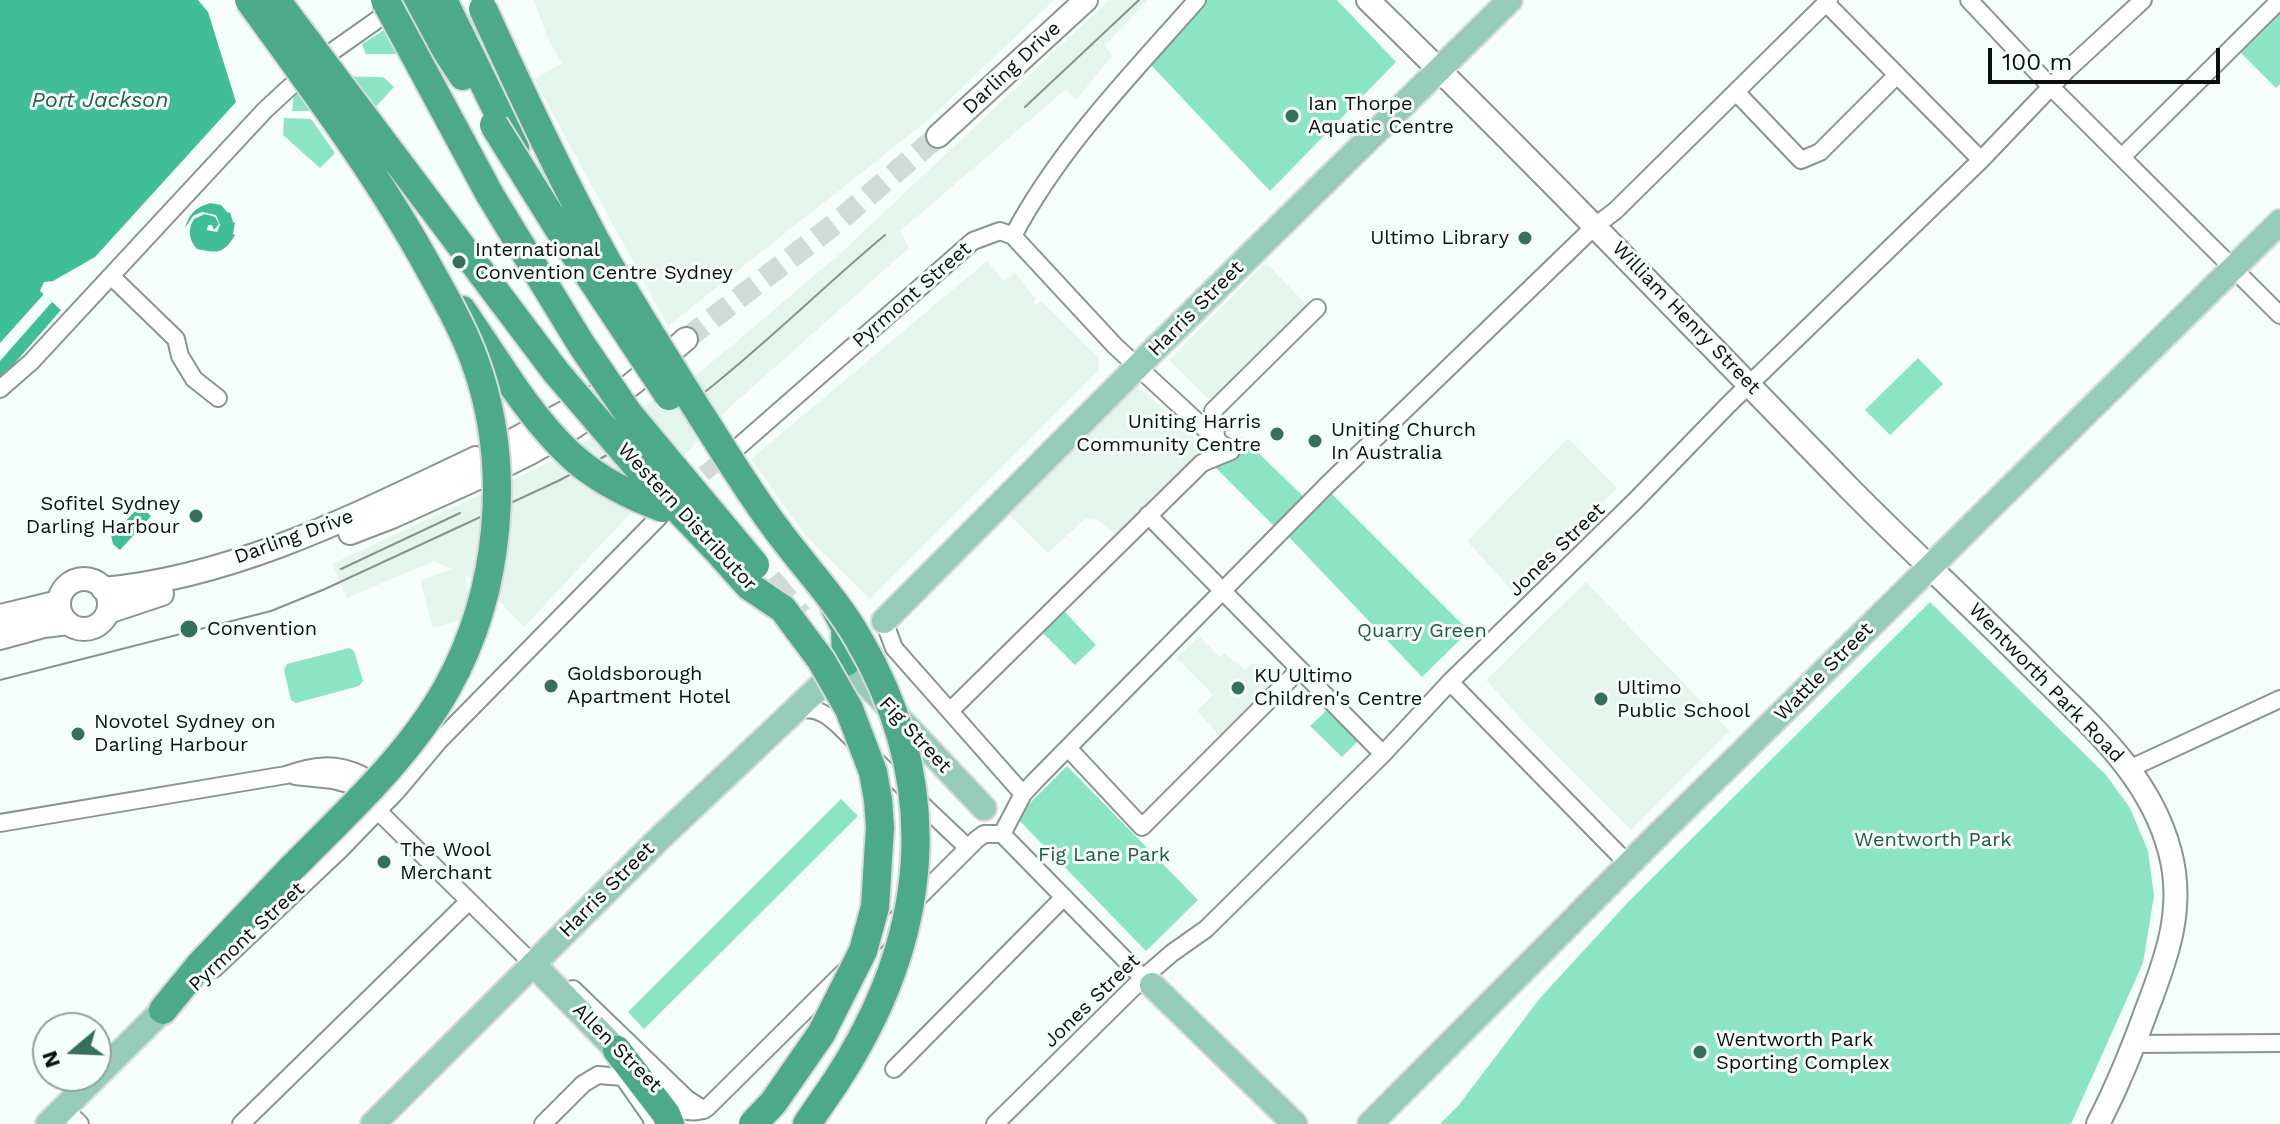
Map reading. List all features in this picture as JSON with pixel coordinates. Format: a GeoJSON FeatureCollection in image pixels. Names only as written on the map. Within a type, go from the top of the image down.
{"type":"FeatureCollection","features":[{"type":"Feature","properties":{"kind":"highway"},"geometry":{"type":"LineString","coordinates":[[249,0],[544,430],[597,477],[661,512]]}},
{"type":"Feature","properties":{"kind":"highway","name":"Western Distributor"},"geometry":{"type":"LineString","coordinates":[[276,0],[566,383],[634,463],[749,586],[783,609],[821,660],[849,709],[873,772],[880,827],[875,907],[863,951],[821,1034],[766,1114],[753,1124]]}},
{"type":"Feature","properties":{"kind":"highway"},"geometry":{"type":"LineString","coordinates":[[385,0],[490,195],[581,344],[628,413],[763,575],[783,609]]}},
{"type":"Feature","properties":{"kind":"highway"},"geometry":{"type":"LineString","coordinates":[[413,0],[644,362],[714,458],[751,494]]}},
{"type":"Feature","properties":{"kind":"highway"},"geometry":{"type":"LineString","coordinates":[[443,0],[527,171],[584,256],[816,572],[845,627],[846,662]]}},
{"type":"Feature","properties":{"kind":"highway"},"geometry":{"type":"LineString","coordinates":[[479,0],[535,123],[606,259],[751,494],[856,634],[878,674],[902,738],[912,786],[916,846],[915,883],[901,946],[870,1024],[807,1124]]}},
{"type":"Feature","properties":{"kind":"highway"},"geometry":{"type":"LineString","coordinates":[[163,1010],[199,966],[374,783],[434,708],[467,646],[482,604],[491,564],[496,486],[492,433],[483,389],[475,361],[455,315],[402,219]]}},
{"type":"Feature","properties":{"kind":"highway"},"geometry":{"type":"LineString","coordinates":[[617,1050],[666,1114],[670,1124]]}},
{"type":"Feature","properties":{"kind":"main road","name":"Harris Street"},"geometry":{"type":"LineString","coordinates":[[884,621],[1510,0]]}},
{"type":"Feature","properties":{"kind":"main road","name":"Wattle Street"},"geometry":{"type":"LineString","coordinates":[[1370,1124],[2280,222]]}},
{"type":"Feature","properties":{"kind":"main road","name":"Harris Street"},"geometry":{"type":"LineString","coordinates":[[373,1124],[661,837],[846,662]]}},
{"type":"Feature","properties":{"kind":"main road","name":"Fig Street"},"geometry":{"type":"LineString","coordinates":[[846,662],[984,808]]}},
{"type":"Feature","properties":{"kind":"main road","name":"Allen Street"},"geometry":{"type":"LineString","coordinates":[[537,961],[617,1050]]}},
{"type":"Feature","properties":{"kind":"main road"},"geometry":{"type":"LineString","coordinates":[[1148,981],[1295,1124]]}},
{"type":"Feature","properties":{"kind":"main road","name":"Pyrmont Street"},"geometry":{"type":"LineString","coordinates":[[64,1119],[163,1010]]}},
{"type":"Feature","properties":{"kind":"street"},"geometry":{"type":"LineString","coordinates":[[0,389],[31,362],[265,110],[316,63],[405,0]]}},
{"type":"Feature","properties":{"kind":"street","name":"Darling Drive"},"geometry":{"type":"LineString","coordinates":[[1064,0],[932,134],[1086,0]]}},
{"type":"Feature","properties":{"kind":"street"},"geometry":{"type":"LineString","coordinates":[[951,710],[1202,463],[1231,451],[1115,346],[1013,236],[1029,206],[1085,127],[1197,0]]}},
{"type":"Feature","properties":{"kind":"street","name":"William Henry Street"},"geometry":{"type":"LineString","coordinates":[[1368,0],[1595,226],[1857,496],[1931,567]]}},
{"type":"Feature","properties":{"kind":"street"},"geometry":{"type":"LineString","coordinates":[[1969,0],[2051,87],[2280,315]]}},
{"type":"Feature","properties":{"kind":"street","name":"Jones Street"},"geometry":{"type":"LineString","coordinates":[[995,1124],[1148,981],[1172,953],[1206,929],[1750,384],[2143,0]]}},
{"type":"Feature","properties":{"kind":"street"},"geometry":{"type":"LineString","coordinates":[[2122,157],[2280,0]]}},
{"type":"Feature","properties":{"kind":"street"},"geometry":{"type":"LineString","coordinates":[[1002,834],[1023,794],[1221,591],[1595,226],[1612,215],[1828,1],[1981,160]]}},
{"type":"Feature","properties":{"kind":"street"},"geometry":{"type":"LineString","coordinates":[[1736,92],[1801,160],[1820,152],[1897,75]]}},
{"type":"Feature","properties":{"kind":"street","name":"Pyrmont Street"},"geometry":{"type":"LineString","coordinates":[[737,448],[973,241],[1000,231],[1013,236]]}},
{"type":"Feature","properties":{"kind":"street"},"geometry":{"type":"LineString","coordinates":[[111,276],[176,339],[180,356],[194,379],[218,398]]}},
{"type":"Feature","properties":{"kind":"street"},"geometry":{"type":"LineString","coordinates":[[1222,444],[1213,411],[1317,308]]}},
{"type":"Feature","properties":{"kind":"street"},"geometry":{"type":"LineString","coordinates":[[505,455],[603,392],[683,335]]}},
{"type":"Feature","properties":{"kind":"street","name":"Darling Drive"},"geometry":{"type":"LineString","coordinates":[[103,589],[154,582],[256,553],[477,468],[394,516],[322,543],[108,612]]}},
{"type":"Feature","properties":{"kind":"street","name":"Pyrmont Street"},"geometry":{"type":"LineString","coordinates":[[163,1010],[273,915],[661,512]]}},
{"type":"Feature","properties":{"kind":"street"},"geometry":{"type":"LineString","coordinates":[[1148,515],[1298,671],[1383,754]]}},
{"type":"Feature","properties":{"kind":"street","name":"Wentworth Park Road"},"geometry":{"type":"LineString","coordinates":[[1931,567],[2107,742],[2145,791],[2160,820],[2171,857],[2176,896],[2172,935],[2166,960],[2134,1044],[2098,1124]]}},
{"type":"Feature","properties":{"kind":"street"},"geometry":{"type":"LineString","coordinates":[[77,580],[91,580],[108,596],[108,612],[90,629],[75,627],[62,617],[59,602],[65,588],[77,580]]}},
{"type":"Feature","properties":{"kind":"street"},"geometry":{"type":"LineString","coordinates":[[0,616],[59,602]]}},
{"type":"Feature","properties":{"kind":"street"},"geometry":{"type":"LineString","coordinates":[[884,621],[894,648],[1023,794]]}},
{"type":"Feature","properties":{"kind":"street"},"geometry":{"type":"LineString","coordinates":[[0,638],[68,623]]}},
{"type":"Feature","properties":{"kind":"street"},"geometry":{"type":"LineString","coordinates":[[1068,748],[1142,827],[1298,671]]}},
{"type":"Feature","properties":{"kind":"street"},"geometry":{"type":"LineString","coordinates":[[1450,682],[1629,865]]}},
{"type":"Feature","properties":{"kind":"street"},"geometry":{"type":"LineString","coordinates":[[2129,769],[2280,699]]}},
{"type":"Feature","properties":{"kind":"street"},"geometry":{"type":"LineString","coordinates":[[795,711],[805,708],[824,711],[968,848]]}},
{"type":"Feature","properties":{"kind":"street","name":"Pyrmont Street"},"geometry":{"type":"LineString","coordinates":[[410,763],[438,742]]}},
{"type":"Feature","properties":{"kind":"street"},"geometry":{"type":"LineString","coordinates":[[0,823],[286,775],[322,765],[357,780]]}},
{"type":"Feature","properties":{"kind":"street","name":"Allen Street"},"geometry":{"type":"LineString","coordinates":[[375,808],[469,901],[687,1099],[704,1110]]}},
{"type":"Feature","properties":{"kind":"street"},"geometry":{"type":"LineString","coordinates":[[704,1110],[984,834],[1002,834],[1148,981]]}},
{"type":"Feature","properties":{"kind":"street"},"geometry":{"type":"LineString","coordinates":[[894,1069],[1064,897]]}},
{"type":"Feature","properties":{"kind":"street"},"geometry":{"type":"LineString","coordinates":[[241,1124],[469,901]]}},
{"type":"Feature","properties":{"kind":"street"},"geometry":{"type":"LineString","coordinates":[[2134,1044],[2280,1043]]}},
{"type":"Feature","properties":{"kind":"street","name":"Allen Street"},"geometry":{"type":"LineString","coordinates":[[617,1050],[675,1106],[691,1112],[704,1110]]}},
{"type":"Feature","properties":{"kind":"street"},"geometry":{"type":"LineString","coordinates":[[543,1124],[583,1084],[598,1075],[623,1077],[653,1124]]}},
{"type":"Feature","properties":{"kind":"shaded area"},"geometry":{"type":"Polygon","coordinates":[[[534,0],[1054,0],[928,120],[668,326],[534,79],[562,64],[547,36],[534,0]]]}},
{"type":"Feature","properties":{"kind":"shaded area"},"geometry":{"type":"Polygon","coordinates":[[[1109,0],[1148,0],[1105,45],[1112,56],[1076,100],[1066,89],[900,231],[909,248],[728,409],[524,627],[483,584],[465,575],[473,617],[433,628],[421,584],[424,579],[452,569],[434,561],[347,598],[332,564],[552,461],[698,374],[842,252],[1109,0]]]}},
{"type":"Feature","properties":{"kind":"shaded area"},"geometry":{"type":"Polygon","coordinates":[[[987,261],[1004,281],[1015,273],[1036,299],[1036,305],[1041,301],[1099,358],[1098,371],[870,599],[806,536],[751,459],[987,261]]]}},
{"type":"Feature","properties":{"kind":"shaded area"},"geometry":{"type":"Polygon","coordinates":[[[1266,263],[1309,307],[1213,404],[1169,360],[1266,263]]]}},
{"type":"Feature","properties":{"kind":"shaded area"},"geometry":{"type":"Polygon","coordinates":[[[1137,385],[1206,448],[1119,537],[1098,520],[1085,519],[1048,553],[1008,514],[1137,385]]]}},
{"type":"Feature","properties":{"kind":"shaded area"},"geometry":{"type":"Polygon","coordinates":[[[1568,438],[1617,488],[1513,592],[1467,541],[1568,438]]]}},
{"type":"Feature","properties":{"kind":"shaded area","name":"Ultimo Public School"},"geometry":{"type":"Polygon","coordinates":[[[1586,582],[1730,731],[1631,830],[1486,680],[1586,582]]]}},
{"type":"Feature","properties":{"kind":"shaded area","name":"KU Ultimo Children's Centre"},"geometry":{"type":"Polygon","coordinates":[[[1199,636],[1220,657],[1224,653],[1245,670],[1253,663],[1274,684],[1220,736],[1197,711],[1213,695],[1177,658],[1199,636]]]}},
{"type":"Feature","properties":{"kind":"green space","name":"Ian Thorpe Aquatic Centre"},"geometry":{"type":"Polygon","coordinates":[[[1206,0],[1337,0],[1396,62],[1270,191],[1151,65],[1206,0]]]}},
{"type":"Feature","properties":{"kind":"green space"},"geometry":{"type":"Polygon","coordinates":[[[2280,13],[2280,84],[2276,88],[2240,52],[2280,13]]]}},
{"type":"Feature","properties":{"kind":"green space"},"geometry":{"type":"Polygon","coordinates":[[[392,25],[405,54],[366,54],[362,44],[392,25]]]}},
{"type":"Feature","properties":{"kind":"green space"},"geometry":{"type":"Polygon","coordinates":[[[316,76],[383,77],[394,87],[372,111],[292,111],[294,95],[316,76]]]}},
{"type":"Feature","properties":{"kind":"green space"},"geometry":{"type":"Polygon","coordinates":[[[284,118],[311,119],[335,153],[320,168],[283,135],[284,118]]]}},
{"type":"Feature","properties":{"kind":"green space"},"geometry":{"type":"Polygon","coordinates":[[[1918,358],[1943,384],[1890,435],[1865,410],[1918,358]]]}},
{"type":"Feature","properties":{"kind":"green space"},"geometry":{"type":"Polygon","coordinates":[[[1242,437],[1304,497],[1274,526],[1214,466],[1242,437]]]}},
{"type":"Feature","properties":{"kind":"green space","name":"Quarry Green"},"geometry":{"type":"Polygon","coordinates":[[[1332,494],[1469,631],[1422,677],[1289,537],[1332,494]]]}},
{"type":"Feature","properties":{"kind":"green space","name":"Wentworth Park"},"geometry":{"type":"Polygon","coordinates":[[[1930,602],[2106,775],[2130,808],[2148,851],[2154,896],[2143,963],[2071,1124],[1440,1124],[1458,1106],[1541,997],[1631,899],[1930,602]]]}},
{"type":"Feature","properties":{"kind":"green space"},"geometry":{"type":"Polygon","coordinates":[[[1065,612],[1096,645],[1075,665],[1043,633],[1065,612]]]}},
{"type":"Feature","properties":{"kind":"green space"},"geometry":{"type":"Polygon","coordinates":[[[349,648],[354,651],[363,681],[359,686],[296,703],[291,700],[284,670],[287,664],[349,648]]]}},
{"type":"Feature","properties":{"kind":"green space"},"geometry":{"type":"Polygon","coordinates":[[[1329,708],[1360,739],[1342,757],[1310,726],[1329,708]]]}},
{"type":"Feature","properties":{"kind":"green space","name":"Fig Lane Park"},"geometry":{"type":"Polygon","coordinates":[[[1067,766],[1198,900],[1146,951],[1016,817],[1067,766]]]}},
{"type":"Feature","properties":{"kind":"green space"},"geometry":{"type":"Polygon","coordinates":[[[841,799],[858,816],[644,1029],[628,1012],[841,799]]]}},
{"type":"Feature","properties":{"kind":"water","name":"Port Jackson"},"geometry":{"type":"Polygon","coordinates":[[[0,0],[198,0],[208,12],[236,102],[95,257],[53,281],[44,282],[40,291],[61,310],[0,380],[0,0]]]}},
{"type":"Feature","properties":{"kind":"water"},"geometry":{"type":"Polygon","coordinates":[[[210,203],[221,205],[230,212],[235,223],[235,235],[219,251],[197,249],[190,235],[194,219],[205,214],[215,217],[219,224],[214,230],[212,225],[208,225],[207,230],[217,232],[220,225],[216,215],[202,212],[193,216],[185,228],[194,211],[210,203]]]}},
{"type":"Feature","properties":{"kind":"water"},"geometry":{"type":"Polygon","coordinates":[[[140,506],[151,516],[120,550],[113,544],[110,531],[119,528],[140,506]]]}},
{"type":"Feature","properties":{"kind":"pier"},"geometry":{"type":"Polygon","coordinates":[[[44,294],[52,302],[0,361],[0,343],[44,294]]]}},
{"type":"Feature","properties":{"kind":"tunnel"},"geometry":{"type":"LineString","coordinates":[[686,339],[841,219],[938,136]]}},
{"type":"Feature","properties":{"kind":"tunnel"},"geometry":{"type":"LineString","coordinates":[[685,489],[732,451]]}},
{"type":"Feature","properties":{"kind":"tunnel"},"geometry":{"type":"LineString","coordinates":[[741,548],[799,617]]}},
{"type":"Feature","properties":{"kind":"tram line"},"geometry":{"type":"LineString","coordinates":[[1025,107],[1139,0]]}},
{"type":"Feature","properties":{"kind":"tram line"},"geometry":{"type":"LineString","coordinates":[[706,391],[885,235]]}},
{"type":"Feature","properties":{"kind":"tram line"},"geometry":{"type":"LineString","coordinates":[[0,680],[271,611],[558,481],[609,454]]}},
{"type":"Feature","properties":{"kind":"tram line"},"geometry":{"type":"LineString","coordinates":[[341,569],[460,513]]}},
{"type":"Feature","properties":{"kind":"place","name":"Ian Thorpe Aquatic Centre"},"geometry":{"type":"Point","coordinates":[1292,116]}},
{"type":"Feature","properties":{"kind":"place","name":"Ultimo Library"},"geometry":{"type":"Point","coordinates":[1525,238]}},
{"type":"Feature","properties":{"kind":"place","name":"International Convention Centre Sydney"},"geometry":{"type":"Point","coordinates":[459,262]}},
{"type":"Feature","properties":{"kind":"place","name":"Uniting Harris Community Centre"},"geometry":{"type":"Point","coordinates":[1277,434]}},
{"type":"Feature","properties":{"kind":"place","name":"Uniting Church In Australia"},"geometry":{"type":"Point","coordinates":[1315,441]}},
{"type":"Feature","properties":{"kind":"place","name":"Sofitel Sydney Darling Harbour"},"geometry":{"type":"Point","coordinates":[196,516]}},
{"type":"Feature","properties":{"kind":"place","name":"Convention"},"geometry":{"type":"Point","coordinates":[189,629]}},
{"type":"Feature","properties":{"kind":"place","name":"Goldsborough Apartment Hotel"},"geometry":{"type":"Point","coordinates":[551,686]}},
{"type":"Feature","properties":{"kind":"place","name":"KU Ultimo Children's Centre"},"geometry":{"type":"Point","coordinates":[1238,688]}},
{"type":"Feature","properties":{"kind":"place","name":"Ultimo Public School"},"geometry":{"type":"Point","coordinates":[1601,699]}},
{"type":"Feature","properties":{"kind":"place","name":"Novotel Sydney on Darling Harbour"},"geometry":{"type":"Point","coordinates":[78,734]}},
{"type":"Feature","properties":{"kind":"place","name":"The Wool Merchant"},"geometry":{"type":"Point","coordinates":[384,862]}},
{"type":"Feature","properties":{"kind":"place","name":"Wentworth Park Sporting Complex"},"geometry":{"type":"Point","coordinates":[1700,1052]}}]}
